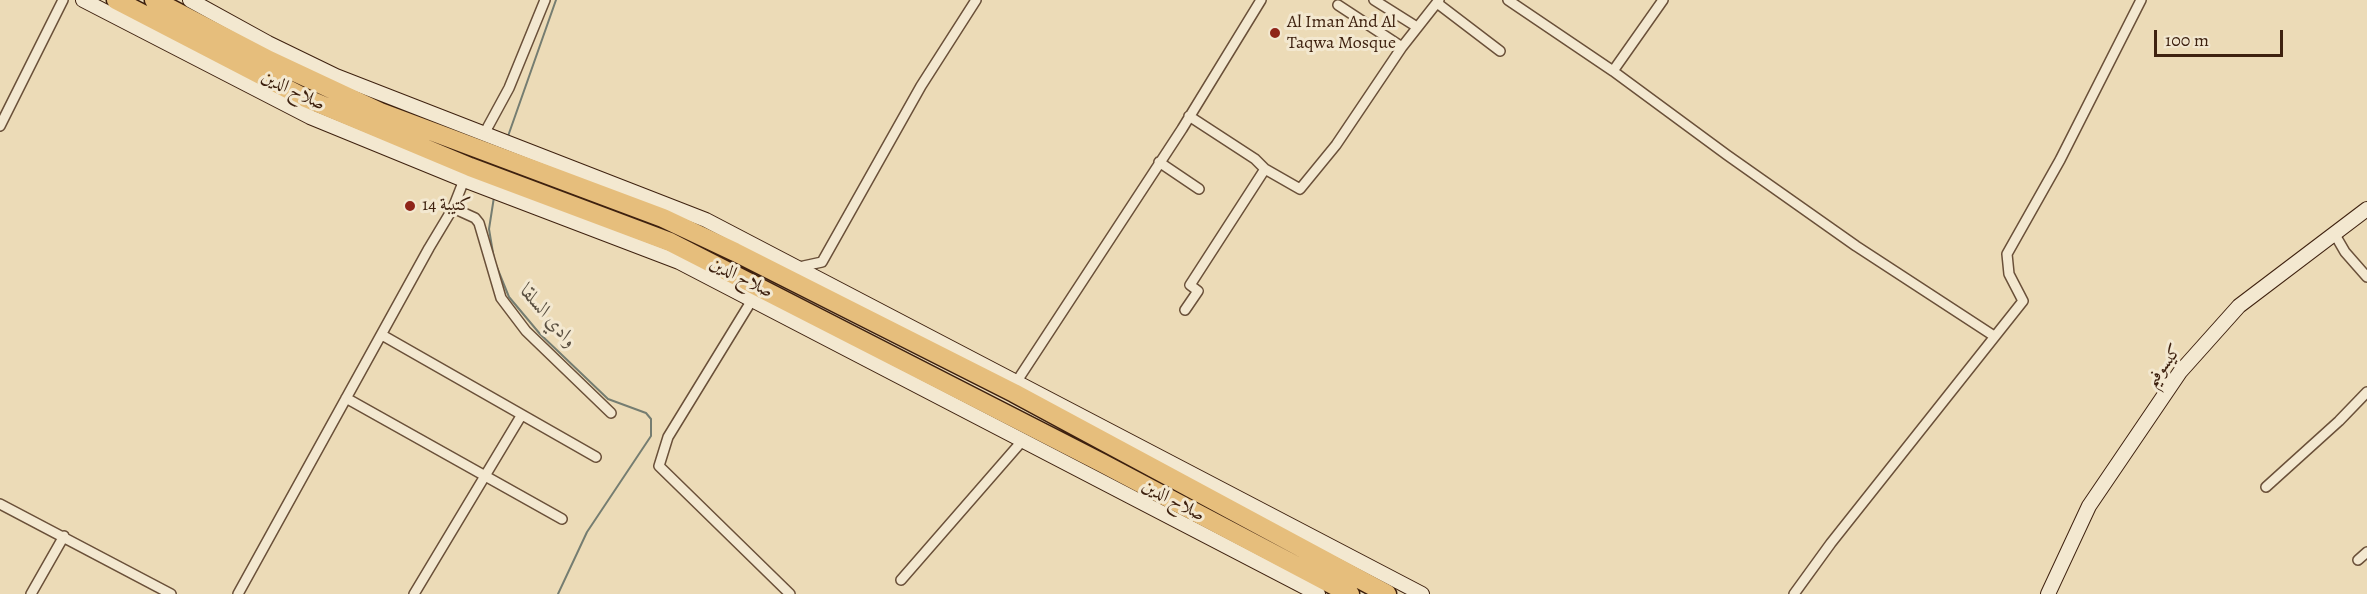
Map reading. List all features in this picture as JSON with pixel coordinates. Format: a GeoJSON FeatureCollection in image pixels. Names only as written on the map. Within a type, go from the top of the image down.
{"type":"FeatureCollection","features":[{"type":"Feature","properties":{"kind":"highway","name":"صلاح الدين"},"geometry":{"type":"LineString","coordinates":[[116,0],[303,97],[375,119],[481,142],[663,218],[1014,393],[1387,594]]}},
{"type":"Feature","properties":{"kind":"highway","name":"صلاح الدين"},"geometry":{"type":"LineString","coordinates":[[154,0],[375,119],[468,176],[670,242],[1102,463],[1350,594]]}},
{"type":"Feature","properties":{"kind":"highway"},"geometry":{"type":"LineString","coordinates":[[1271,552],[1284,549],[1289,541]]}},
{"type":"Feature","properties":{"kind":"main road"},"geometry":{"type":"LineString","coordinates":[[83,0],[309,117],[468,176]]}},
{"type":"Feature","properties":{"kind":"main road"},"geometry":{"type":"LineString","coordinates":[[190,0],[268,43],[481,142]]}},
{"type":"Feature","properties":{"kind":"main road"},"geometry":{"type":"LineString","coordinates":[[521,157],[706,220],[1422,594]]}},
{"type":"Feature","properties":{"kind":"main road"},"geometry":{"type":"LineString","coordinates":[[509,189],[655,251],[1318,594]]}},
{"type":"Feature","properties":{"kind":"main road","name":"كيسوفيم"},"geometry":{"type":"LineString","coordinates":[[2048,594],[2089,506],[2180,372],[2239,306],[2367,209]]}},
{"type":"Feature","properties":{"kind":"street"},"geometry":{"type":"LineString","coordinates":[[0,126],[63,0]]}},
{"type":"Feature","properties":{"kind":"street"},"geometry":{"type":"LineString","coordinates":[[481,142],[509,88],[545,0]]}},
{"type":"Feature","properties":{"kind":"street"},"geometry":{"type":"LineString","coordinates":[[836,287],[824,271],[822,262],[921,86],[976,0]]}},
{"type":"Feature","properties":{"kind":"street"},"geometry":{"type":"LineString","coordinates":[[1017,381],[1243,33],[1261,0]]}},
{"type":"Feature","properties":{"kind":"street"},"geometry":{"type":"LineString","coordinates":[[1374,0],[1418,27]]}},
{"type":"Feature","properties":{"kind":"street"},"geometry":{"type":"LineString","coordinates":[[1508,0],[1613,71],[1856,246],[1994,336]]}},
{"type":"Feature","properties":{"kind":"street"},"geometry":{"type":"LineString","coordinates":[[1613,71],[1664,0]]}},
{"type":"Feature","properties":{"kind":"street"},"geometry":{"type":"LineString","coordinates":[[1794,594],[2023,301],[2008,274],[2007,254],[2060,160],[2140,0]]}},
{"type":"Feature","properties":{"kind":"street"},"geometry":{"type":"LineString","coordinates":[[1189,116],[1255,159],[1265,169],[1300,189],[1336,145],[1402,47],[1438,1],[1500,51]]}},
{"type":"Feature","properties":{"kind":"street"},"geometry":{"type":"LineString","coordinates":[[1338,4],[1402,47]]}},
{"type":"Feature","properties":{"kind":"street"},"geometry":{"type":"LineString","coordinates":[[1159,162],[1199,189]]}},
{"type":"Feature","properties":{"kind":"street"},"geometry":{"type":"LineString","coordinates":[[1185,310],[1198,291],[1190,285],[1265,169]]}},
{"type":"Feature","properties":{"kind":"street"},"geometry":{"type":"LineString","coordinates":[[238,594],[453,208],[468,176]]}},
{"type":"Feature","properties":{"kind":"street"},"geometry":{"type":"LineString","coordinates":[[453,208],[475,218],[479,224],[501,298],[519,322],[611,413]]}},
{"type":"Feature","properties":{"kind":"street"},"geometry":{"type":"LineString","coordinates":[[2334,233],[2345,252],[2367,277]]}},
{"type":"Feature","properties":{"kind":"street"},"geometry":{"type":"LineString","coordinates":[[798,267],[822,262]]}},
{"type":"Feature","properties":{"kind":"street"},"geometry":{"type":"LineString","coordinates":[[752,300],[668,437],[659,466],[790,594]]}},
{"type":"Feature","properties":{"kind":"street"},"geometry":{"type":"LineString","coordinates":[[382,335],[596,457]]}},
{"type":"Feature","properties":{"kind":"street"},"geometry":{"type":"LineString","coordinates":[[2266,487],[2339,421],[2367,392]]}},
{"type":"Feature","properties":{"kind":"street"},"geometry":{"type":"LineString","coordinates":[[346,398],[562,519]]}},
{"type":"Feature","properties":{"kind":"street"},"geometry":{"type":"LineString","coordinates":[[414,594],[521,416]]}},
{"type":"Feature","properties":{"kind":"street"},"geometry":{"type":"LineString","coordinates":[[901,580],[1023,440]]}},
{"type":"Feature","properties":{"kind":"street"},"geometry":{"type":"LineString","coordinates":[[0,504],[171,594]]}},
{"type":"Feature","properties":{"kind":"street"},"geometry":{"type":"LineString","coordinates":[[31,594],[64,537]]}},
{"type":"Feature","properties":{"kind":"street"},"geometry":{"type":"LineString","coordinates":[[2358,560],[2367,552]]}},
{"type":"Feature","properties":{"kind":"waterway","name":"وادي السلقا"},"geometry":{"type":"LineString","coordinates":[[507,139],[556,0]]}},
{"type":"Feature","properties":{"kind":"waterway","name":"وادي السلقا"},"geometry":{"type":"LineString","coordinates":[[494,197],[489,229],[494,259]]}},
{"type":"Feature","properties":{"kind":"waterway","name":"وادي السلقا"},"geometry":{"type":"LineString","coordinates":[[496,265],[509,297],[540,334],[608,399],[646,413],[651,419],[651,436],[587,532],[558,594]]}},
{"type":"Feature","properties":{"kind":"place","name":"Al Iman And Al Taqwa Mosque"},"geometry":{"type":"Point","coordinates":[1275,33]}},
{"type":"Feature","properties":{"kind":"place","name":"كتيبة 14"},"geometry":{"type":"Point","coordinates":[410,206]}}]}
